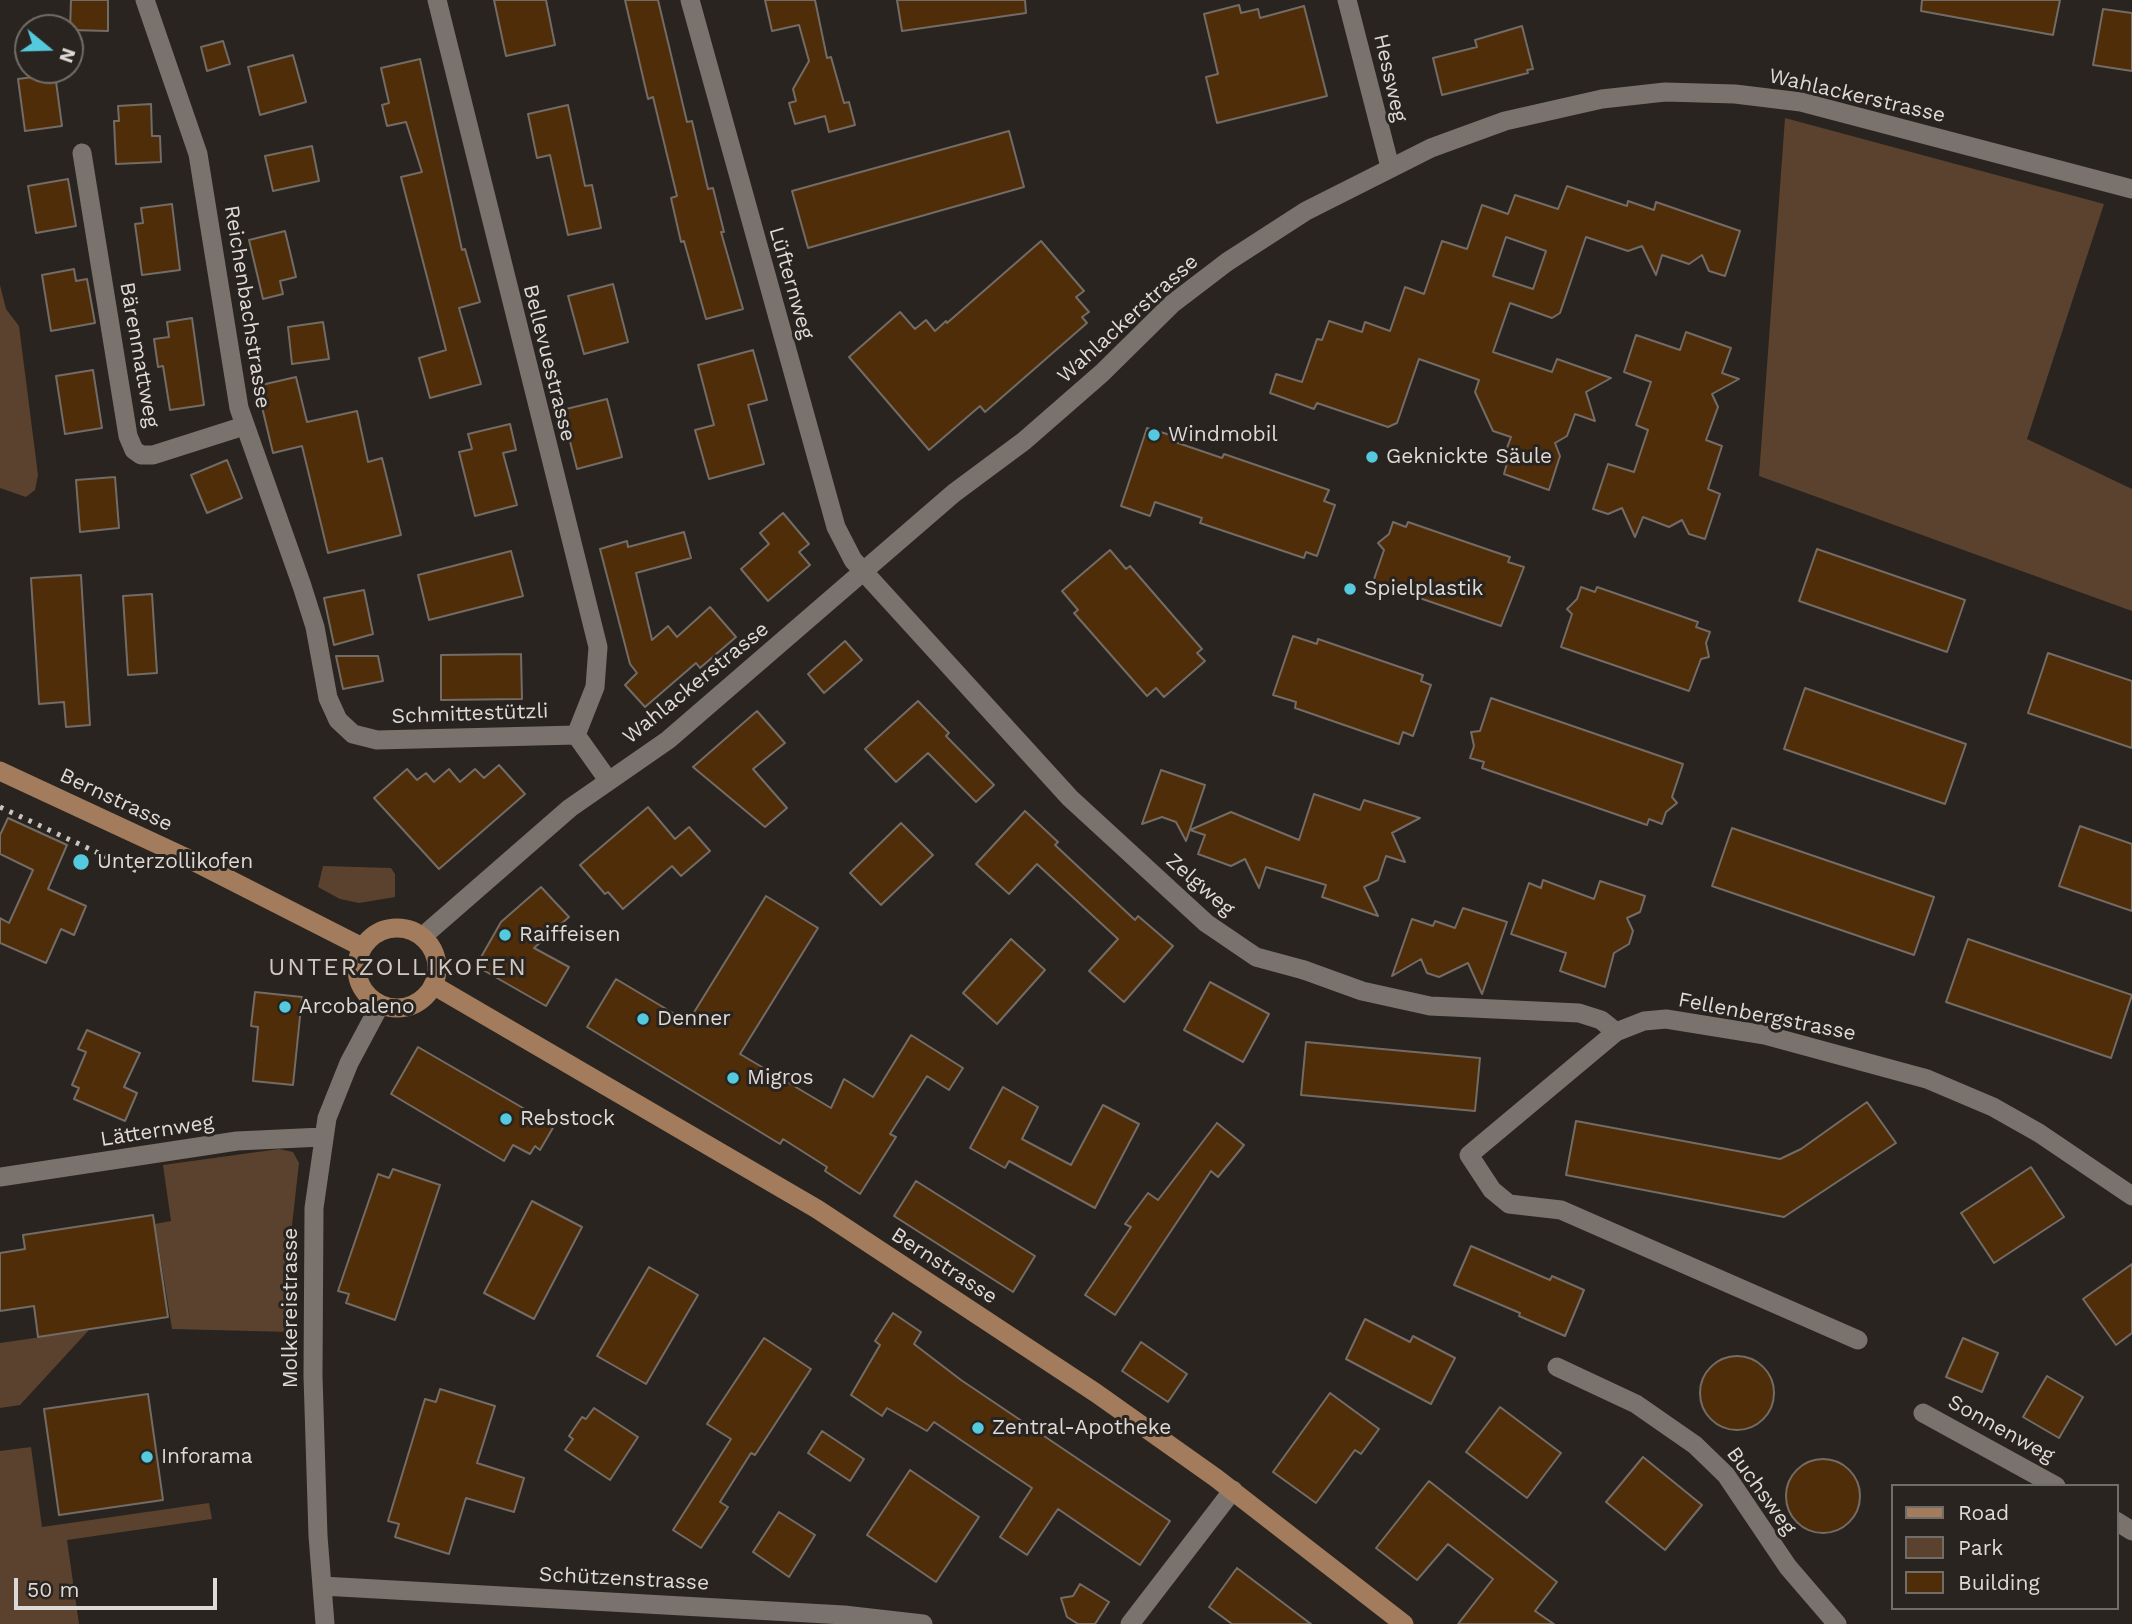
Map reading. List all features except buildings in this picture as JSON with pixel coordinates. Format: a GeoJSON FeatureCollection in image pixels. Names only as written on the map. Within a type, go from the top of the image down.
{"type":"FeatureCollection","features":[{"type":"Feature","properties":{"kind":"main road","name":"Bernstrasse"},"geometry":{"type":"LineString","coordinates":[[0,771],[176,853],[362,947]]}},
{"type":"Feature","properties":{"kind":"main road"},"geometry":{"type":"LineString","coordinates":[[401,928],[422,937],[436,959],[433,985],[416,1003],[404,1008],[380,1005],[363,990],[358,980],[356,969],[362,947],[369,938],[390,929],[401,928]]}},
{"type":"Feature","properties":{"kind":"main road","name":"Bernstrasse"},"geometry":{"type":"LineString","coordinates":[[433,985],[817,1209],[1096,1393],[1233,1490],[1404,1624]]}},
{"type":"Feature","properties":{"kind":"street","name":"Reichenbachstrasse"},"geometry":{"type":"LineString","coordinates":[[145,0],[198,154],[234,387],[244,426],[311,617],[333,712],[354,734]]}},
{"type":"Feature","properties":{"kind":"street","name":"Bellevuestrasse"},"geometry":{"type":"LineString","coordinates":[[438,0],[598,648],[595,687],[576,735]]}},
{"type":"Feature","properties":{"kind":"street","name":"Lüfternweg"},"geometry":{"type":"LineString","coordinates":[[690,0],[836,527],[862,573]]}},
{"type":"Feature","properties":{"kind":"street","name":"Hessweg"},"geometry":{"type":"LineString","coordinates":[[1347,0],[1390,167]]}},
{"type":"Feature","properties":{"kind":"street","name":"Wahlackerstrasse"},"geometry":{"type":"LineString","coordinates":[[422,937],[570,808],[668,740],[954,494],[1041,427],[1194,287],[1306,211],[1390,167],[1471,132],[1559,107],[1635,94],[1694,92],[1801,102],[2132,189]]}},
{"type":"Feature","properties":{"kind":"street","name":"Bärenmattweg"},"geometry":{"type":"LineString","coordinates":[[82,153],[128,436],[134,450],[141,455],[153,455],[244,426]]}},
{"type":"Feature","properties":{"kind":"street","name":"Zelgweg"},"geometry":{"type":"LineString","coordinates":[[862,573],[1070,799],[1206,923],[1256,957],[1304,970],[1362,991],[1430,1006],[1578,1013],[1601,1020],[1616,1032]]}},
{"type":"Feature","properties":{"kind":"street","name":"Schmittestützli"},"geometry":{"type":"LineString","coordinates":[[354,734],[377,740],[576,735],[608,780]]}},
{"type":"Feature","properties":{"kind":"street","name":"Molkereistrasse"},"geometry":{"type":"LineString","coordinates":[[326,1624],[313,1377],[312,1235],[321,1137],[349,1063],[380,1005]]}},
{"type":"Feature","properties":{"kind":"street","name":"Fellenbergstrasse"},"geometry":{"type":"LineString","coordinates":[[1857,1340],[1561,1210],[1518,1207],[1500,1198],[1492,1190],[1469,1155],[1616,1032],[1644,1021],[1666,1019],[1765,1035],[1893,1068],[1993,1107],[2048,1139],[2132,1196]]}},
{"type":"Feature","properties":{"kind":"street","name":"Lätternweg"},"geometry":{"type":"LineString","coordinates":[[0,1177],[237,1141],[321,1137]]}},
{"type":"Feature","properties":{"kind":"street","name":"Buchsweg"},"geometry":{"type":"LineString","coordinates":[[1557,1367],[1658,1417],[1703,1452],[1726,1475],[1788,1567],[1837,1624]]}},
{"type":"Feature","properties":{"kind":"street","name":"Sonnenweg"},"geometry":{"type":"LineString","coordinates":[[1923,1413],[2052,1484]]}},
{"type":"Feature","properties":{"kind":"street"},"geometry":{"type":"LineString","coordinates":[[1130,1624],[1233,1490]]}},
{"type":"Feature","properties":{"kind":"street","name":"Schützenstrasse"},"geometry":{"type":"LineString","coordinates":[[322,1586],[844,1615],[923,1624]]}},
{"type":"Feature","properties":{"kind":"green space"},"geometry":{"type":"Polygon","coordinates":[[[1785,118],[2104,204],[2027,439],[2132,489],[2132,611],[1759,476],[1785,118]]]}},
{"type":"Feature","properties":{"kind":"green space"},"geometry":{"type":"Polygon","coordinates":[[[0,285],[6,309],[19,326],[38,475],[35,490],[26,497],[0,488],[0,285]]]}},
{"type":"Feature","properties":{"kind":"green space"},"geometry":{"type":"Polygon","coordinates":[[[323,866],[391,868],[395,874],[395,897],[359,903],[340,899],[318,887],[323,866]]]}},
{"type":"Feature","properties":{"kind":"green space"},"geometry":{"type":"Polygon","coordinates":[[[279,1149],[293,1152],[299,1163],[291,1234],[291,1332],[172,1329],[155,1224],[171,1221],[163,1165],[279,1149]]]}},
{"type":"Feature","properties":{"kind":"green space"},"geometry":{"type":"Polygon","coordinates":[[[89,1330],[20,1405],[0,1408],[0,1343],[89,1330]]]}},
{"type":"Feature","properties":{"kind":"green space"},"geometry":{"type":"Polygon","coordinates":[[[31,1447],[42,1527],[209,1503],[212,1519],[67,1540],[79,1624],[0,1624],[0,1451],[31,1447]]]}},
{"type":"Feature","properties":{"kind":"railway"},"geometry":{"type":"LineString","coordinates":[[0,807],[141,873]]}},
{"type":"Feature","properties":{"kind":"place","name":"Windmobil"},"geometry":{"type":"Point","coordinates":[1154,435]}},
{"type":"Feature","properties":{"kind":"place","name":"Geknickte Säule"},"geometry":{"type":"Point","coordinates":[1372,457]}},
{"type":"Feature","properties":{"kind":"place","name":"Spielplastik"},"geometry":{"type":"Point","coordinates":[1350,589]}},
{"type":"Feature","properties":{"kind":"place","name":"Unterzollikofen"},"geometry":{"type":"Point","coordinates":[81,862]}},
{"type":"Feature","properties":{"kind":"place","name":"Raiffeisen"},"geometry":{"type":"Point","coordinates":[505,935]}},
{"type":"Feature","properties":{"kind":"place","name":"Arcobaleno"},"geometry":{"type":"Point","coordinates":[285,1007]}},
{"type":"Feature","properties":{"kind":"place","name":"Denner"},"geometry":{"type":"Point","coordinates":[643,1019]}},
{"type":"Feature","properties":{"kind":"place","name":"Migros"},"geometry":{"type":"Point","coordinates":[733,1078]}},
{"type":"Feature","properties":{"kind":"place","name":"Rebstock"},"geometry":{"type":"Point","coordinates":[506,1119]}},
{"type":"Feature","properties":{"kind":"place","name":"Zentral-Apotheke"},"geometry":{"type":"Point","coordinates":[978,1428]}},
{"type":"Feature","properties":{"kind":"place","name":"Inforama"},"geometry":{"type":"Point","coordinates":[147,1457]}},
{"type":"Feature","properties":{"kind":"district","name":"UNTERZOLLIKOFEN"},"geometry":{"type":"Point","coordinates":[398,968]}}]}
